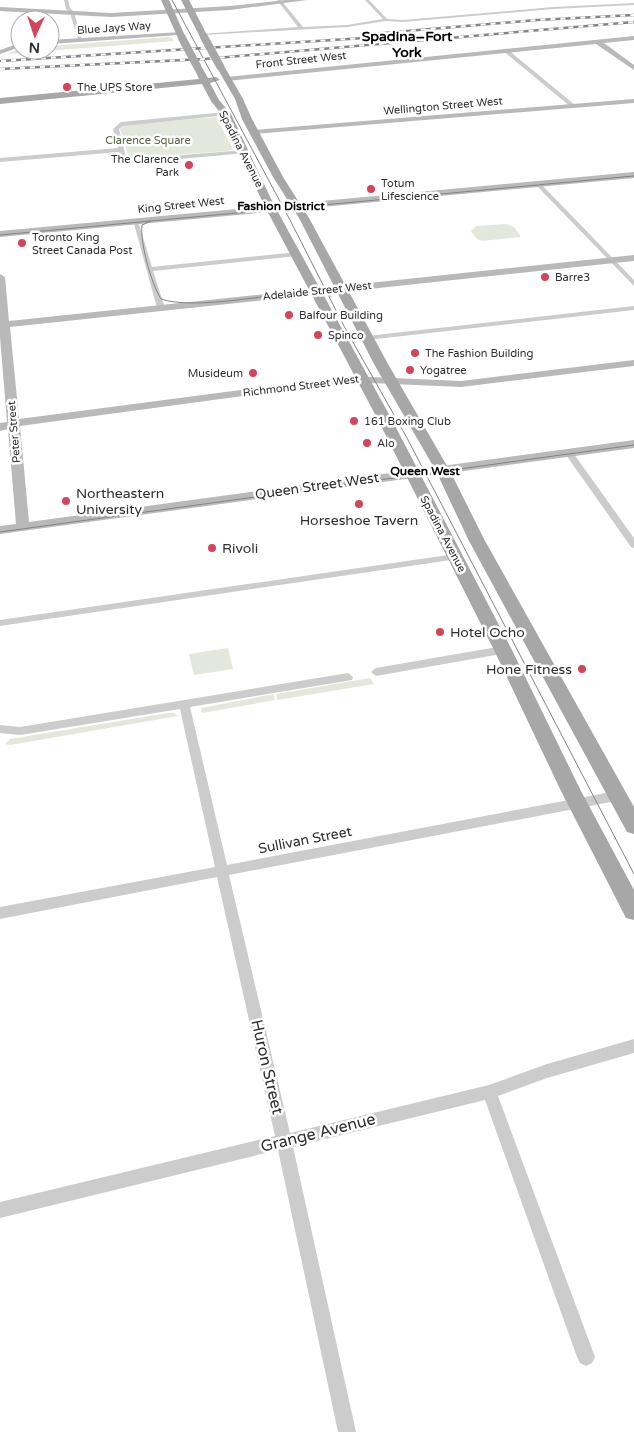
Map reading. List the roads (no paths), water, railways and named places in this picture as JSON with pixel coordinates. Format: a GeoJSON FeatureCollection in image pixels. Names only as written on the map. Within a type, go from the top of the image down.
{"type":"FeatureCollection","features":[{"type":"Feature","properties":{"kind":"main road","name":"Spadina Avenue"},"geometry":{"type":"LineString","coordinates":[[165,0],[181,36],[215,101],[226,114],[271,208],[384,418],[504,650],[578,803],[634,911]]}},
{"type":"Feature","properties":{"kind":"main road","name":"Spadina Avenue"},"geometry":{"type":"LineString","coordinates":[[185,0],[239,99],[254,132],[367,338],[442,469],[476,539],[634,826]]}},
{"type":"Feature","properties":{"kind":"main road"},"geometry":{"type":"LineString","coordinates":[[0,7],[111,16],[304,0]]}},
{"type":"Feature","properties":{"kind":"main road","name":"Blue Jays Way"},"geometry":{"type":"LineString","coordinates":[[60,41],[181,36]]}},
{"type":"Feature","properties":{"kind":"main road","name":"Front Street West"},"geometry":{"type":"LineString","coordinates":[[0,101],[634,38]]}},
{"type":"Feature","properties":{"kind":"main road"},"geometry":{"type":"LineString","coordinates":[[597,41],[634,68]]}},
{"type":"Feature","properties":{"kind":"main road","name":"Wellington Street West"},"geometry":{"type":"LineString","coordinates":[[254,132],[634,101]]}},
{"type":"Feature","properties":{"kind":"main road","name":"King Street West"},"geometry":{"type":"LineString","coordinates":[[0,234],[634,175]]}},
{"type":"Feature","properties":{"kind":"main road","name":"Adelaide Street West"},"geometry":{"type":"LineString","coordinates":[[2,324],[634,258]]}},
{"type":"Feature","properties":{"kind":"main road","name":"Peter Street"},"geometry":{"type":"LineString","coordinates":[[0,276],[2,324],[14,424],[23,527]]}},
{"type":"Feature","properties":{"kind":"main road","name":"Richmond Street West"},"geometry":{"type":"LineString","coordinates":[[0,427],[29,420],[362,378],[469,384],[634,363]]}},
{"type":"Feature","properties":{"kind":"main road","name":"Queen Street West"},"geometry":{"type":"LineString","coordinates":[[0,530],[634,444]]}},
{"type":"Feature","properties":{"kind":"street"},"geometry":{"type":"LineString","coordinates":[[66,0],[68,9],[74,12],[80,40]]}},
{"type":"Feature","properties":{"kind":"street"},"geometry":{"type":"LineString","coordinates":[[366,0],[386,20]]}},
{"type":"Feature","properties":{"kind":"street"},"geometry":{"type":"LineString","coordinates":[[278,1],[301,28]]}},
{"type":"Feature","properties":{"kind":"street"},"geometry":{"type":"LineString","coordinates":[[547,3],[553,8]]}},
{"type":"Feature","properties":{"kind":"street"},"geometry":{"type":"LineString","coordinates":[[204,35],[369,24],[386,20],[403,21],[553,8],[634,4]]}},
{"type":"Feature","properties":{"kind":"street"},"geometry":{"type":"LineString","coordinates":[[505,50],[573,106]]}},
{"type":"Feature","properties":{"kind":"street"},"geometry":{"type":"LineString","coordinates":[[226,114],[122,124],[116,129],[120,150],[125,160],[134,161],[245,152]]}},
{"type":"Feature","properties":{"kind":"street"},"geometry":{"type":"LineString","coordinates":[[0,160],[120,150]]}},
{"type":"Feature","properties":{"kind":"street"},"geometry":{"type":"LineString","coordinates":[[538,184],[634,284]]}},
{"type":"Feature","properties":{"kind":"street"},"geometry":{"type":"LineString","coordinates":[[135,221],[161,308]]}},
{"type":"Feature","properties":{"kind":"street"},"geometry":{"type":"LineString","coordinates":[[149,269],[297,254]]}},
{"type":"Feature","properties":{"kind":"street"},"geometry":{"type":"LineString","coordinates":[[367,338],[634,308]]}},
{"type":"Feature","properties":{"kind":"street"},"geometry":{"type":"LineString","coordinates":[[568,452],[634,545]]}},
{"type":"Feature","properties":{"kind":"street"},"geometry":{"type":"LineString","coordinates":[[0,622],[455,557]]}},
{"type":"Feature","properties":{"kind":"street"},"geometry":{"type":"LineString","coordinates":[[376,672],[504,650]]}},
{"type":"Feature","properties":{"kind":"street"},"geometry":{"type":"LineString","coordinates":[[0,729],[20,731],[348,677]]}},
{"type":"Feature","properties":{"kind":"street","name":"Huron Street"},"geometry":{"type":"LineString","coordinates":[[184,704],[284,1141],[347,1432]]}},
{"type":"Feature","properties":{"kind":"street","name":"Sullivan Street"},"geometry":{"type":"LineString","coordinates":[[0,913],[616,796]]}},
{"type":"Feature","properties":{"kind":"street","name":"Grange Avenue"},"geometry":{"type":"LineString","coordinates":[[0,1210],[489,1092],[547,1071],[634,1046]]}},
{"type":"Feature","properties":{"kind":"street"},"geometry":{"type":"LineString","coordinates":[[489,1092],[586,1357]]}},
{"type":"Feature","properties":{"kind":"tram line"},"geometry":{"type":"LineString","coordinates":[[172,0],[284,209]]}},
{"type":"Feature","properties":{"kind":"tram line"},"geometry":{"type":"LineString","coordinates":[[284,209],[634,176]]}},
{"type":"Feature","properties":{"kind":"tram line"},"geometry":{"type":"LineString","coordinates":[[0,235],[284,209]]}},
{"type":"Feature","properties":{"kind":"tram line"},"geometry":{"type":"LineString","coordinates":[[284,209],[328,295]]}},
{"type":"Feature","properties":{"kind":"tram line"},"geometry":{"type":"LineString","coordinates":[[151,221],[142,225],[144,252],[150,273],[161,299],[192,303],[305,291],[320,292],[328,295]]}},
{"type":"Feature","properties":{"kind":"tram line"},"geometry":{"type":"LineString","coordinates":[[328,295],[426,474]]}},
{"type":"Feature","properties":{"kind":"tram line"},"geometry":{"type":"LineString","coordinates":[[426,474],[634,445]]}},
{"type":"Feature","properties":{"kind":"tram line"},"geometry":{"type":"LineString","coordinates":[[0,532],[426,474]]}},
{"type":"Feature","properties":{"kind":"tram line"},"geometry":{"type":"LineString","coordinates":[[426,474],[634,874]]}},
{"type":"Feature","properties":{"kind":"railway"},"geometry":{"type":"LineString","coordinates":[[371,34],[537,20],[634,15]]}},
{"type":"Feature","properties":{"kind":"railway"},"geometry":{"type":"LineString","coordinates":[[0,69],[205,59],[634,22]]}},
{"type":"Feature","properties":{"kind":"railway"},"geometry":{"type":"LineString","coordinates":[[1,61],[380,37]]}},
{"type":"Feature","properties":{"kind":"place","name":"The UPS Store"},"geometry":{"type":"Point","coordinates":[67,87]}},
{"type":"Feature","properties":{"kind":"place","name":"The Clarence Park"},"geometry":{"type":"Point","coordinates":[189,165]}},
{"type":"Feature","properties":{"kind":"place","name":"Totum Lifescience"},"geometry":{"type":"Point","coordinates":[371,189]}},
{"type":"Feature","properties":{"kind":"place","name":"Toronto King Street Canada Post"},"geometry":{"type":"Point","coordinates":[22,243]}},
{"type":"Feature","properties":{"kind":"place","name":"Barre3"},"geometry":{"type":"Point","coordinates":[545,277]}},
{"type":"Feature","properties":{"kind":"place","name":"Balfour Building"},"geometry":{"type":"Point","coordinates":[289,315]}},
{"type":"Feature","properties":{"kind":"place","name":"Spinco"},"geometry":{"type":"Point","coordinates":[318,335]}},
{"type":"Feature","properties":{"kind":"place","name":"The Fashion Building"},"geometry":{"type":"Point","coordinates":[415,353]}},
{"type":"Feature","properties":{"kind":"place","name":"Yogatree"},"geometry":{"type":"Point","coordinates":[410,370]}},
{"type":"Feature","properties":{"kind":"place","name":"Musideum"},"geometry":{"type":"Point","coordinates":[253,373]}},
{"type":"Feature","properties":{"kind":"place","name":"161 Boxing Club"},"geometry":{"type":"Point","coordinates":[354,421]}},
{"type":"Feature","properties":{"kind":"place","name":"Alo"},"geometry":{"type":"Point","coordinates":[367,443]}},
{"type":"Feature","properties":{"kind":"place","name":"Northeastern University"},"geometry":{"type":"Point","coordinates":[66,501]}},
{"type":"Feature","properties":{"kind":"place","name":"Horseshoe Tavern"},"geometry":{"type":"Point","coordinates":[359,504]}},
{"type":"Feature","properties":{"kind":"place","name":"Rivoli"},"geometry":{"type":"Point","coordinates":[212,548]}},
{"type":"Feature","properties":{"kind":"place","name":"Hotel Ocho"},"geometry":{"type":"Point","coordinates":[440,632]}},
{"type":"Feature","properties":{"kind":"place","name":"Hone Fitness"},"geometry":{"type":"Point","coordinates":[582,669]}},
{"type":"Feature","properties":{"kind":"district","name":"Spadina–Fort York"},"geometry":{"type":"Point","coordinates":[407,44]}},
{"type":"Feature","properties":{"kind":"district","name":"Fashion District"},"geometry":{"type":"Point","coordinates":[281,206]}},
{"type":"Feature","properties":{"kind":"district","name":"Queen West"},"geometry":{"type":"Point","coordinates":[425,471]}},
{"type":"Feature","properties":{"kind":"park label","name":"Clarence Square"},"geometry":{"type":"Point","coordinates":[148,140]}}]}
